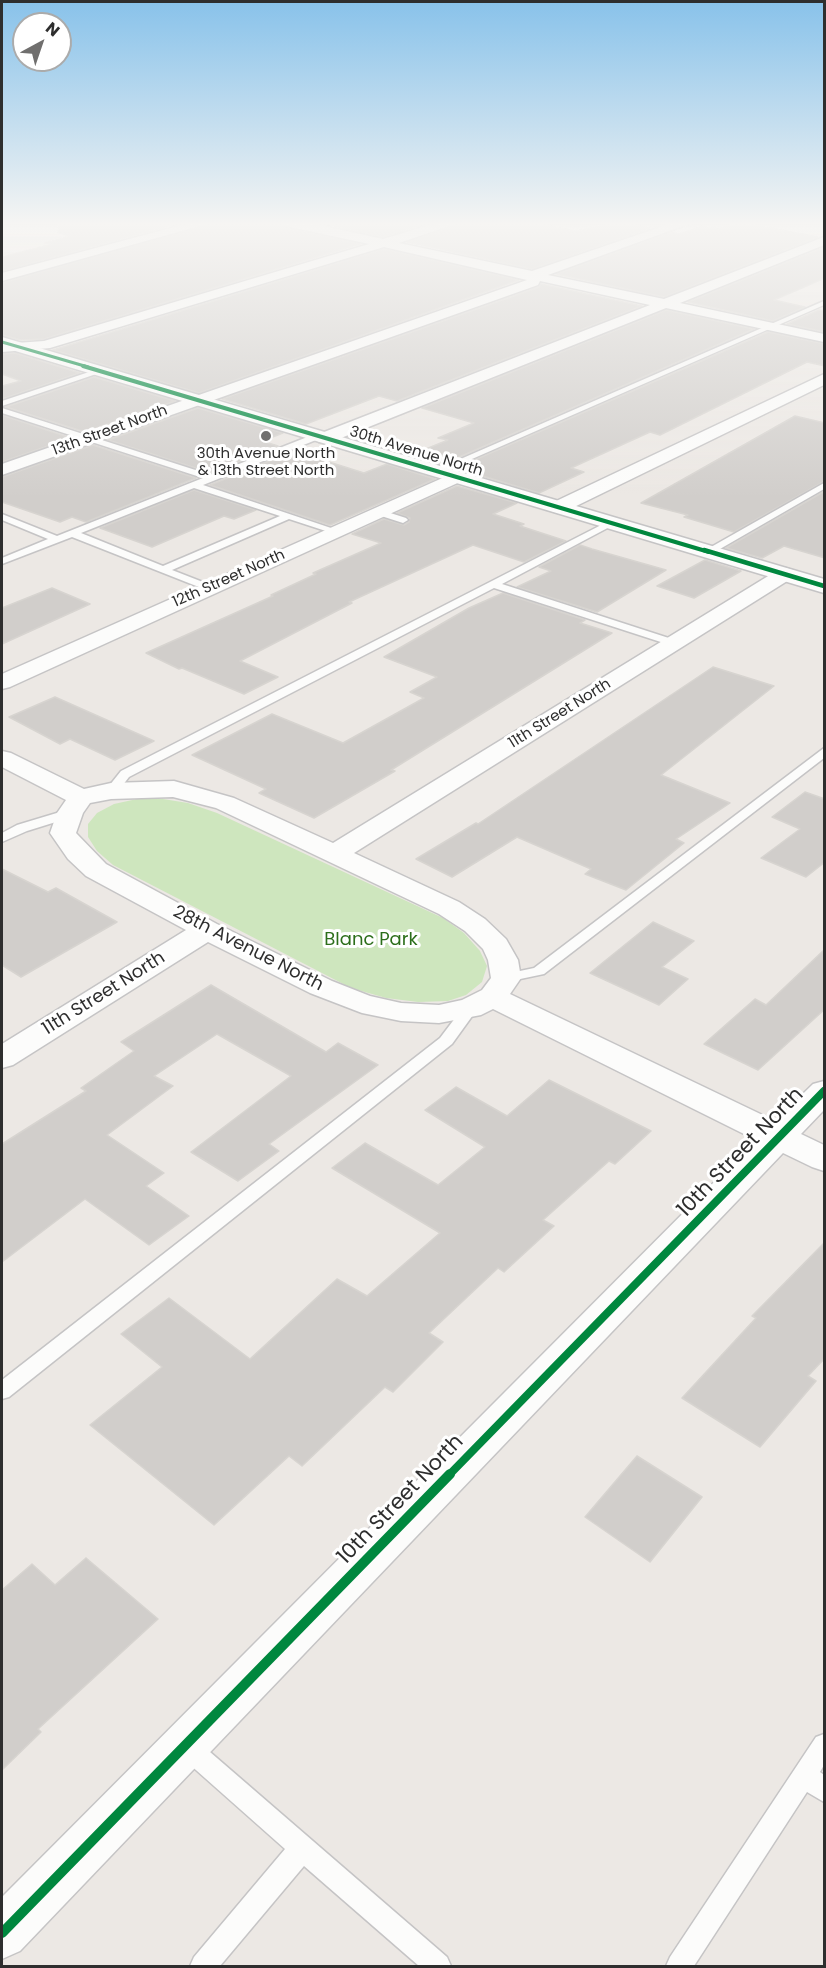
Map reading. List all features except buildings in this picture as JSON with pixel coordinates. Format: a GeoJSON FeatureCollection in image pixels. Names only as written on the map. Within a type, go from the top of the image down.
{"type":"FeatureCollection","features":[{"type":"Feature","properties":{"kind":"street"},"geometry":{"type":"LineString","coordinates":[[2,348],[23,348],[56,342],[149,314]]}},
{"type":"Feature","properties":{"kind":"street","name":"13th Street North"},"geometry":{"type":"LineString","coordinates":[[2,470],[442,314]]}},
{"type":"Feature","properties":{"kind":"street"},"geometry":{"type":"LineString","coordinates":[[322,437],[637,314]]}},
{"type":"Feature","properties":{"kind":"street"},"geometry":{"type":"LineString","coordinates":[[715,314],[825,338]]}},
{"type":"Feature","properties":{"kind":"street","name":"30th Avenue North"},"geometry":{"type":"LineString","coordinates":[[2,342],[825,586]]}},
{"type":"Feature","properties":{"kind":"street"},"geometry":{"type":"LineString","coordinates":[[559,507],[825,379]]}},
{"type":"Feature","properties":{"kind":"street","name":"12th Street North"},"geometry":{"type":"LineString","coordinates":[[2,682],[378,512],[447,474]]}},
{"type":"Feature","properties":{"kind":"street","name":"11th Street North"},"geometry":{"type":"LineString","coordinates":[[334,854],[785,574]]}},
{"type":"Feature","properties":{"kind":"street"},"geometry":{"type":"LineString","coordinates":[[2,758],[76,805],[111,791],[174,789],[225,803],[449,908],[475,925],[496,945],[503,960],[490,994],[825,1159]]}},
{"type":"Feature","properties":{"kind":"street","name":"28th Avenue North"},"geometry":{"type":"LineString","coordinates":[[76,805],[63,833],[78,853],[96,870],[207,930],[321,987],[362,1004],[401,1012],[439,1014],[490,994]]}},
{"type":"Feature","properties":{"kind":"street","name":"11th Street North"},"geometry":{"type":"LineString","coordinates":[[2,1058],[207,930]]}},
{"type":"Feature","properties":{"kind":"street","name":"10th Street North"},"geometry":{"type":"LineString","coordinates":[[2,1933],[825,1090]]}},
{"type":"Feature","properties":{"kind":"lane"},"geometry":{"type":"LineString","coordinates":[[447,474],[800,314]]}},
{"type":"Feature","properties":{"kind":"lane"},"geometry":{"type":"LineString","coordinates":[[2,404],[101,371]]}},
{"type":"Feature","properties":{"kind":"lane"},"geometry":{"type":"LineString","coordinates":[[2,410],[211,478]]}},
{"type":"Feature","properties":{"kind":"lane"},"geometry":{"type":"LineString","coordinates":[[2,561],[211,478],[322,437]]}},
{"type":"Feature","properties":{"kind":"lane"},"geometry":{"type":"LineString","coordinates":[[194,485],[336,531]]}},
{"type":"Feature","properties":{"kind":"lane"},"geometry":{"type":"LineString","coordinates":[[709,551],[825,486]]}},
{"type":"Feature","properties":{"kind":"lane"},"geometry":{"type":"LineString","coordinates":[[378,512],[403,520]]}},
{"type":"Feature","properties":{"kind":"lane"},"geometry":{"type":"LineString","coordinates":[[162,570],[288,516]]}},
{"type":"Feature","properties":{"kind":"lane"},"geometry":{"type":"LineString","coordinates":[[2,517],[56,539]]}},
{"type":"Feature","properties":{"kind":"lane"},"geometry":{"type":"LineString","coordinates":[[111,791],[125,774],[612,523]]}},
{"type":"Feature","properties":{"kind":"lane"},"geometry":{"type":"LineString","coordinates":[[71,533],[209,588]]}},
{"type":"Feature","properties":{"kind":"lane"},"geometry":{"type":"LineString","coordinates":[[2,547],[19,554]]}},
{"type":"Feature","properties":{"kind":"lane"},"geometry":{"type":"LineString","coordinates":[[494,584],[674,643]]}},
{"type":"Feature","properties":{"kind":"lane"},"geometry":{"type":"LineString","coordinates":[[2,1391],[446,1041],[490,994],[539,971],[825,752]]}},
{"type":"Feature","properties":{"kind":"lane"},"geometry":{"type":"LineString","coordinates":[[2,838],[76,805]]}},
{"type":"Feature","properties":{"kind":"lane"},"geometry":{"type":"LineString","coordinates":[[185,1745],[438,1966]]}},
{"type":"Feature","properties":{"kind":"lane"},"geometry":{"type":"LineString","coordinates":[[679,1966],[815,1783],[825,1745]]}},
{"type":"Feature","properties":{"kind":"lane"},"geometry":{"type":"LineString","coordinates":[[203,1966],[303,1848]]}},
{"type":"Feature","properties":{"kind":"green space","name":"Blanc Park"},"geometry":{"type":"Polygon","coordinates":[[[137,799],[163,799],[188,803],[217,813],[443,918],[464,933],[480,951],[487,966],[482,982],[466,995],[448,1001],[418,1002],[386,998],[351,988],[113,865],[97,851],[88,837],[88,824],[97,813],[114,804],[137,799]]]}},
{"type":"Feature","properties":{"kind":"cycle path"},"geometry":{"type":"LineString","coordinates":[[2,342],[824,586]]}},
{"type":"Feature","properties":{"kind":"cycle path"},"geometry":{"type":"LineString","coordinates":[[2,1933],[824,1091]]}},
{"type":"Feature","properties":{"kind":"place","name":"30th Avenue North & 13th Street North"},"geometry":{"type":"Point","coordinates":[266,436]}}]}
